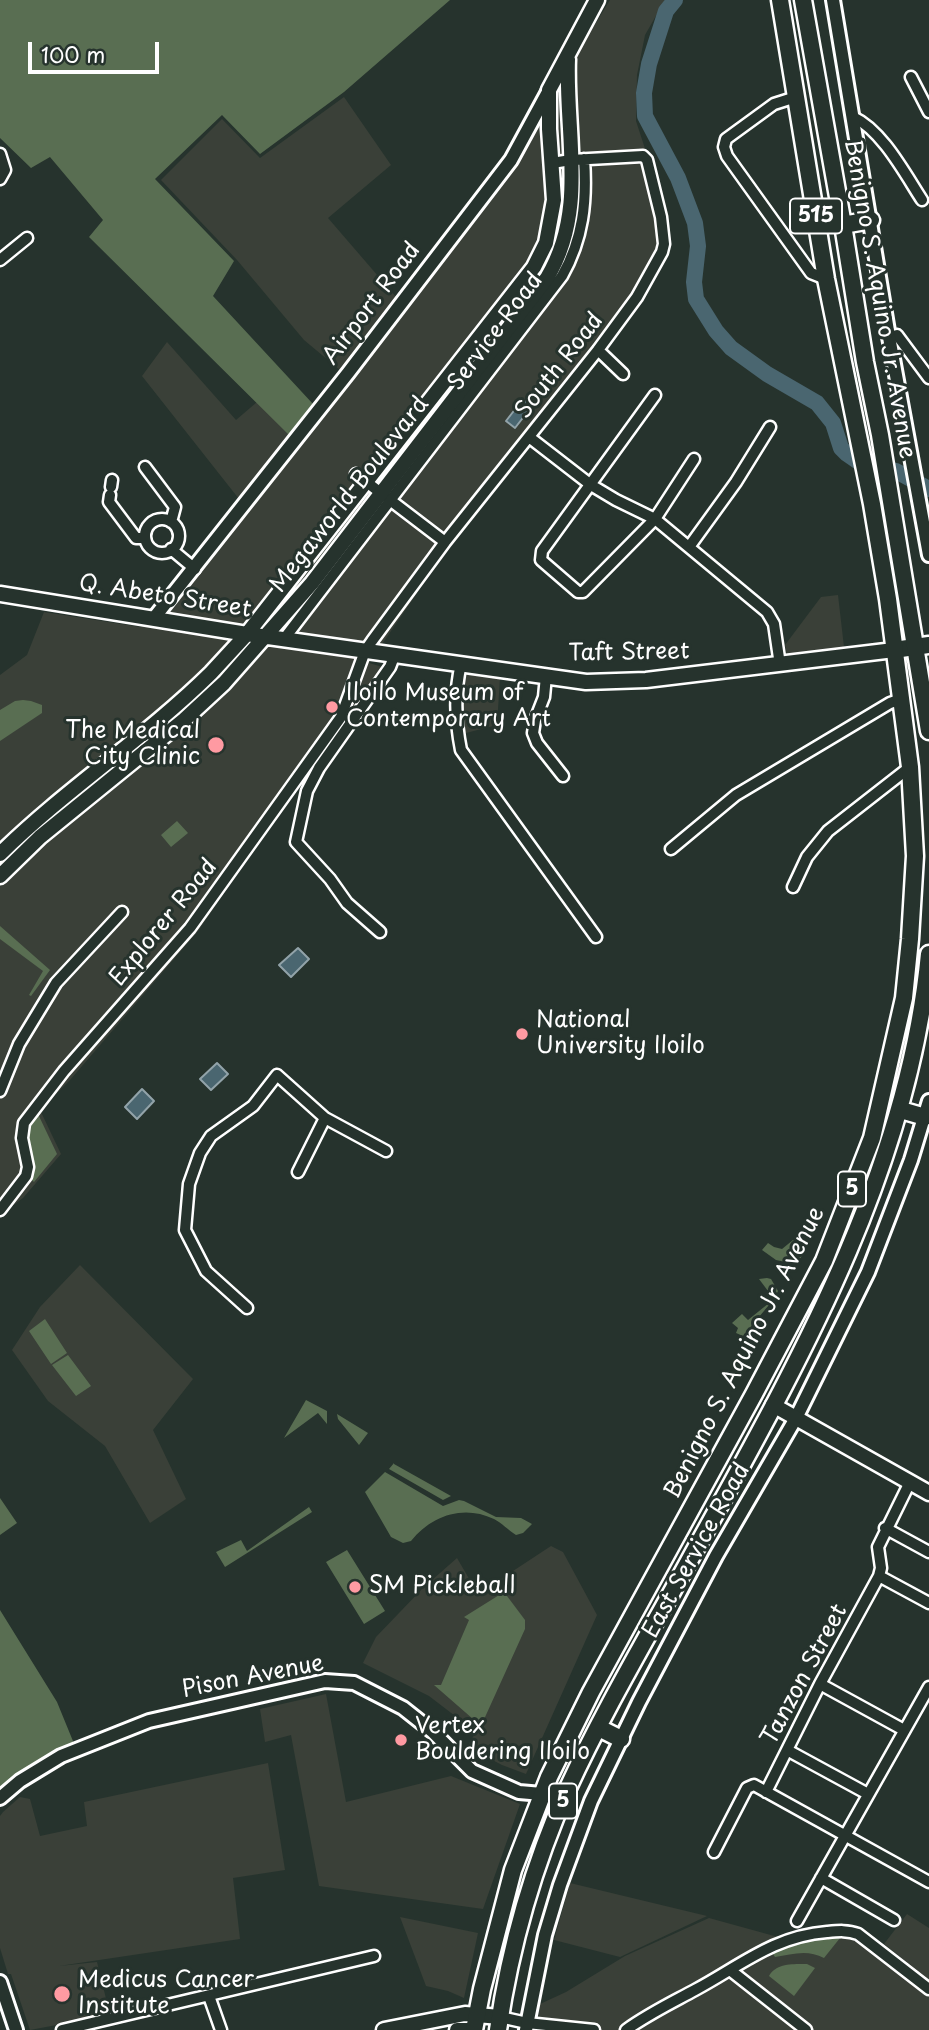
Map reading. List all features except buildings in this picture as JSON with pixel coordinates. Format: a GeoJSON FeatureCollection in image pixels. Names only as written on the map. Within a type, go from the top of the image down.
{"type":"FeatureCollection","features":[{"type":"Feature","properties":{"kind":"main road","name":"Airport Road"},"geometry":{"type":"LineString","coordinates":[[549,90],[597,0]]}},
{"type":"Feature","properties":{"kind":"main road","name":"Benigno S. Aquino Jr. Avenue"},"geometry":{"type":"LineString","coordinates":[[476,2022],[513,1870],[542,1794],[591,1692],[824,1261],[872,1138],[900,1019],[907,970],[915,856],[910,767],[872,504],[827,279],[780,0]]}},
{"type":"Feature","properties":{"kind":"main road","name":"Benigno S. Aquino Jr. Avenue"},"geometry":{"type":"LineString","coordinates":[[803,0],[865,362],[892,508],[922,646],[929,731]]}},
{"type":"Feature","properties":{"kind":"main road","name":"Megaworld Boulevard"},"geometry":{"type":"LineString","coordinates":[[0,876],[40,837],[175,727],[224,683],[293,605],[355,526],[386,497],[413,453],[547,278],[567,233],[577,160],[568,53]]}},
{"type":"Feature","properties":{"kind":"main road","name":"Megaworld Boulevard"},"geometry":{"type":"LineString","coordinates":[[0,854],[36,819],[159,719],[213,670],[247,634],[341,515],[361,478],[397,443],[534,267],[546,243],[553,208],[549,90]]}},
{"type":"Feature","properties":{"kind":"main road"},"geometry":{"type":"LineString","coordinates":[[553,208],[559,200],[564,199],[570,204],[571,210]]}},
{"type":"Feature","properties":{"kind":"main road"},"geometry":{"type":"LineString","coordinates":[[843,225],[871,220]]}},
{"type":"Feature","properties":{"kind":"main road"},"geometry":{"type":"LineString","coordinates":[[844,365],[865,362]]}},
{"type":"Feature","properties":{"kind":"main road"},"geometry":{"type":"LineString","coordinates":[[397,443],[398,457],[413,453]]}},
{"type":"Feature","properties":{"kind":"main road"},"geometry":{"type":"LineString","coordinates":[[341,515],[354,512],[357,516],[355,526]]}},
{"type":"Feature","properties":{"kind":"main road","name":"Q. Abeto Street"},"geometry":{"type":"LineString","coordinates":[[0,594],[365,651]]}},
{"type":"Feature","properties":{"kind":"main road"},"geometry":{"type":"LineString","coordinates":[[279,595],[281,607],[293,605]]}},
{"type":"Feature","properties":{"kind":"main road"},"geometry":{"type":"LineString","coordinates":[[894,650],[922,646]]}},
{"type":"Feature","properties":{"kind":"main road","name":"Taft Street"},"geometry":{"type":"LineString","coordinates":[[365,651],[586,682],[646,680],[894,650]]}},
{"type":"Feature","properties":{"kind":"main road"},"geometry":{"type":"LineString","coordinates":[[213,670],[220,668],[225,672],[224,683]]}},
{"type":"Feature","properties":{"kind":"main road","name":"Benigno S. Aquino Jr. Avenue"},"geometry":{"type":"LineString","coordinates":[[499,2023],[518,1935],[548,1836],[568,1790],[627,1671],[773,1405],[844,1262],[869,1202],[901,1110],[929,954]]}},
{"type":"Feature","properties":{"kind":"main road"},"geometry":{"type":"LineString","coordinates":[[907,970],[927,973]]}},
{"type":"Feature","properties":{"kind":"main road"},"geometry":{"type":"LineString","coordinates":[[901,1110],[925,1117]]}},
{"type":"Feature","properties":{"kind":"main road"},"geometry":{"type":"LineString","coordinates":[[773,1405],[929,1493]]}},
{"type":"Feature","properties":{"kind":"main road"},"geometry":{"type":"LineString","coordinates":[[599,1728],[621,1739]]}},
{"type":"Feature","properties":{"kind":"main road"},"geometry":{"type":"LineString","coordinates":[[513,1870],[535,1878]]}},
{"type":"Feature","properties":{"kind":"main road"},"geometry":{"type":"LineString","coordinates":[[384,2030],[476,2022],[499,2023]]}},
{"type":"Feature","properties":{"kind":"main road"},"geometry":{"type":"LineString","coordinates":[[457,2030],[476,2022]]}},
{"type":"Feature","properties":{"kind":"street"},"geometry":{"type":"LineString","coordinates":[[833,0],[889,337],[929,555]]}},
{"type":"Feature","properties":{"kind":"street"},"geometry":{"type":"LineString","coordinates":[[911,78],[929,112]]}},
{"type":"Feature","properties":{"kind":"street","name":"Airport Road"},"geometry":{"type":"LineString","coordinates":[[155,618],[511,160],[549,90]]}},
{"type":"Feature","properties":{"kind":"street"},"geometry":{"type":"LineString","coordinates":[[796,97],[774,104],[726,139],[724,147],[727,156],[811,273],[827,279]]}},
{"type":"Feature","properties":{"kind":"street"},"geometry":{"type":"LineString","coordinates":[[853,117],[865,122],[887,148],[922,200]]}},
{"type":"Feature","properties":{"kind":"street"},"geometry":{"type":"LineString","coordinates":[[0,154],[5,170],[0,179]]}},
{"type":"Feature","properties":{"kind":"street","name":"South Road"},"geometry":{"type":"LineString","coordinates":[[365,651],[445,542],[598,350],[637,297],[662,252],[665,236],[647,160],[643,156],[552,163]]}},
{"type":"Feature","properties":{"kind":"street","name":"Service Road"},"geometry":{"type":"LineString","coordinates":[[284,639],[386,497],[562,276],[572,256],[584,219],[586,194],[577,160]]}},
{"type":"Feature","properties":{"kind":"street"},"geometry":{"type":"LineString","coordinates":[[0,260],[27,238]]}},
{"type":"Feature","properties":{"kind":"street"},"geometry":{"type":"LineString","coordinates":[[889,337],[897,335],[929,378]]}},
{"type":"Feature","properties":{"kind":"street"},"geometry":{"type":"LineString","coordinates":[[598,350],[622,374]]}},
{"type":"Feature","properties":{"kind":"street"},"geometry":{"type":"LineString","coordinates":[[656,395],[540,555],[541,560],[578,592],[583,592],[654,519],[694,459]]}},
{"type":"Feature","properties":{"kind":"street"},"geometry":{"type":"LineString","coordinates":[[689,547],[736,482],[771,427]]}},
{"type":"Feature","properties":{"kind":"street"},"geometry":{"type":"LineString","coordinates":[[528,437],[591,485],[654,519],[771,617],[780,665]]}},
{"type":"Feature","properties":{"kind":"street"},"geometry":{"type":"LineString","coordinates":[[145,467],[175,507],[171,522]]}},
{"type":"Feature","properties":{"kind":"street"},"geometry":{"type":"LineString","coordinates":[[361,478],[445,542]]}},
{"type":"Feature","properties":{"kind":"street"},"geometry":{"type":"LineString","coordinates":[[111,487],[109,502],[136,538],[145,538]]}},
{"type":"Feature","properties":{"kind":"street"},"geometry":{"type":"LineString","coordinates":[[155,520],[171,522],[178,530],[178,541],[166,552],[155,551],[145,538],[147,528],[155,520]]}},
{"type":"Feature","properties":{"kind":"street"},"geometry":{"type":"LineString","coordinates":[[171,549],[195,569]]}},
{"type":"Feature","properties":{"kind":"street","name":"Explorer Road"},"geometry":{"type":"LineString","coordinates":[[1,1207],[23,1183],[28,1167],[22,1138],[24,1123],[64,1071],[190,928],[341,717],[365,651]]}},
{"type":"Feature","properties":{"kind":"street"},"geometry":{"type":"LineString","coordinates":[[380,932],[347,903],[330,879],[296,842],[307,791],[319,768],[390,667],[395,654]]}},
{"type":"Feature","properties":{"kind":"street"},"geometry":{"type":"LineString","coordinates":[[461,664],[455,720],[461,750],[596,937]]}},
{"type":"Feature","properties":{"kind":"street"},"geometry":{"type":"LineString","coordinates":[[546,676],[544,697],[533,733],[537,743],[564,776]]}},
{"type":"Feature","properties":{"kind":"street"},"geometry":{"type":"LineString","coordinates":[[671,849],[736,795],[901,699]]}},
{"type":"Feature","properties":{"kind":"street"},"geometry":{"type":"LineString","coordinates":[[793,887],[807,857],[828,831],[910,767]]}},
{"type":"Feature","properties":{"kind":"street"},"geometry":{"type":"LineString","coordinates":[[0,1091],[19,1044],[56,983],[122,912]]}},
{"type":"Feature","properties":{"kind":"street"},"geometry":{"type":"LineString","coordinates":[[247,1308],[206,1271],[185,1230],[189,1184],[200,1153],[211,1136],[253,1106],[277,1075],[325,1118],[386,1151]]}},
{"type":"Feature","properties":{"kind":"street","name":"East Service Road"},"geometry":{"type":"LineString","coordinates":[[526,2026],[545,1935],[559,1885],[591,1801],[716,1556],[796,1418],[868,1272],[891,1217],[929,1101]]}},
{"type":"Feature","properties":{"kind":"street"},"geometry":{"type":"LineString","coordinates":[[298,1172],[325,1118]]}},
{"type":"Feature","properties":{"kind":"street"},"geometry":{"type":"LineString","coordinates":[[910,1482],[885,1528],[878,1547],[881,1568],[879,1576],[929,1603]]}},
{"type":"Feature","properties":{"kind":"street"},"geometry":{"type":"LineString","coordinates":[[885,1528],[929,1552]]}},
{"type":"Feature","properties":{"kind":"street","name":"Tanzon Street"},"geometry":{"type":"LineString","coordinates":[[766,1792],[820,1684],[879,1576]]}},
{"type":"Feature","properties":{"kind":"street","name":"Pison Avenue"},"geometry":{"type":"LineString","coordinates":[[0,1798],[20,1781],[61,1756],[149,1721],[325,1681],[354,1683],[404,1708],[432,1731],[472,1771],[519,1792],[542,1794]]}},
{"type":"Feature","properties":{"kind":"street"},"geometry":{"type":"LineString","coordinates":[[820,1684],[904,1730]]}},
{"type":"Feature","properties":{"kind":"street"},"geometry":{"type":"LineString","coordinates":[[797,1921],[929,1687]]}},
{"type":"Feature","properties":{"kind":"street"},"geometry":{"type":"LineString","coordinates":[[787,1750],[868,1794]]}},
{"type":"Feature","properties":{"kind":"street"},"geometry":{"type":"LineString","coordinates":[[715,1852],[747,1788],[754,1785],[929,1882]]}},
{"type":"Feature","properties":{"kind":"street"},"geometry":{"type":"LineString","coordinates":[[821,1878],[894,1920]]}},
{"type":"Feature","properties":{"kind":"street"},"geometry":{"type":"LineString","coordinates":[[626,2030],[649,2014],[772,1944],[804,1934],[858,1934],[929,1989]]}},
{"type":"Feature","properties":{"kind":"street"},"geometry":{"type":"LineString","coordinates":[[62,2030],[374,1956]]}},
{"type":"Feature","properties":{"kind":"street"},"geometry":{"type":"LineString","coordinates":[[730,1970],[806,2030]]}},
{"type":"Feature","properties":{"kind":"street"},"geometry":{"type":"LineString","coordinates":[[0,1982],[16,2030]]}},
{"type":"Feature","properties":{"kind":"street"},"geometry":{"type":"LineString","coordinates":[[209,1996],[221,2030]]}},
{"type":"Feature","properties":{"kind":"street"},"geometry":{"type":"LineString","coordinates":[[499,2023],[594,2030]]}},
{"type":"Feature","properties":{"kind":"shaded area"},"geometry":{"type":"Polygon","coordinates":[[[610,0],[665,0],[645,35],[637,75],[636,121],[661,198],[670,247],[642,300],[437,564],[369,663],[386,668],[297,787],[198,931],[70,1080],[40,1110],[61,1154],[23,1198],[0,1215],[0,675],[27,655],[44,612],[141,627],[239,499],[142,376],[167,342],[236,420],[257,402],[289,434],[340,370],[304,340],[237,260],[161,180],[222,119],[260,158],[344,97],[391,165],[328,218],[397,298],[515,143],[575,57],[610,0]]]}},
{"type":"Feature","properties":{"kind":"shaded area"},"geometry":{"type":"Polygon","coordinates":[[[838,595],[844,647],[787,655],[785,645],[821,597],[838,595]]]}},
{"type":"Feature","properties":{"kind":"shaded area"},"geometry":{"type":"Polygon","coordinates":[[[463,674],[500,678],[497,725],[462,734],[459,717],[463,674]]]}},
{"type":"Feature","properties":{"kind":"shaded area"},"geometry":{"type":"Polygon","coordinates":[[[80,1265],[193,1379],[153,1430],[186,1499],[150,1523],[105,1446],[48,1401],[12,1350],[40,1307],[80,1265]]]}},
{"type":"Feature","properties":{"kind":"shaded area"},"geometry":{"type":"Polygon","coordinates":[[[551,1546],[563,1552],[597,1615],[526,1774],[467,1747],[476,1732],[429,1696],[363,1663],[376,1637],[423,1588],[457,1558],[478,1594],[551,1546]]]}},
{"type":"Feature","properties":{"kind":"shaded area"},"geometry":{"type":"Polygon","coordinates":[[[326,1694],[346,1802],[451,1776],[520,1804],[483,1909],[319,1886],[291,1735],[265,1742],[260,1709],[326,1694]]]}},
{"type":"Feature","properties":{"kind":"shaded area"},"geometry":{"type":"Polygon","coordinates":[[[268,1763],[285,1870],[233,1878],[240,1939],[59,1966],[97,1962],[110,2015],[30,2030],[0,1948],[0,1816],[3,1812],[20,1797],[30,1799],[40,1836],[87,1826],[84,1802],[268,1763]]]}},
{"type":"Feature","properties":{"kind":"shaded area"},"geometry":{"type":"Polygon","coordinates":[[[570,1883],[707,1916],[620,1957],[554,1940],[570,1883]]]}},
{"type":"Feature","properties":{"kind":"shaded area"},"geometry":{"type":"Polygon","coordinates":[[[907,1914],[929,1928],[929,2030],[537,2030],[540,2004],[566,1992],[625,1956],[709,1918],[778,1937],[819,1931],[861,1930],[928,1979],[884,1944],[907,1914]]]}},
{"type":"Feature","properties":{"kind":"shaded area"},"geometry":{"type":"Polygon","coordinates":[[[400,1917],[478,1933],[464,1998],[426,1986],[400,1917]]]}},
{"type":"Feature","properties":{"kind":"green space"},"geometry":{"type":"Polygon","coordinates":[[[0,0],[450,0],[344,92],[260,154],[222,115],[155,179],[234,261],[213,296],[313,404],[289,435],[89,237],[103,220],[50,157],[31,168],[0,138],[0,0]]]}},
{"type":"Feature","properties":{"kind":"green space"},"geometry":{"type":"Polygon","coordinates":[[[23,700],[42,705],[42,713],[0,741],[0,710],[15,701],[23,700]]]}},
{"type":"Feature","properties":{"kind":"green space"},"geometry":{"type":"Polygon","coordinates":[[[177,821],[188,833],[171,847],[161,835],[177,821]]]}},
{"type":"Feature","properties":{"kind":"green space"},"geometry":{"type":"Polygon","coordinates":[[[0,926],[50,970],[31,996],[29,995],[43,971],[0,939],[0,926]]]}},
{"type":"Feature","properties":{"kind":"green space"},"geometry":{"type":"Polygon","coordinates":[[[38,1114],[57,1154],[34,1182],[31,1179],[29,1130],[38,1114]]]}},
{"type":"Feature","properties":{"kind":"green space"},"geometry":{"type":"Polygon","coordinates":[[[793,1240],[804,1249],[804,1254],[795,1264],[776,1260],[762,1250],[768,1243],[782,1249],[793,1240]]]}},
{"type":"Feature","properties":{"kind":"green space"},"geometry":{"type":"Polygon","coordinates":[[[759,1279],[771,1279],[778,1291],[774,1299],[759,1279]]]}},
{"type":"Feature","properties":{"kind":"green space"},"geometry":{"type":"Polygon","coordinates":[[[774,1299],[743,1336],[736,1333],[738,1328],[732,1323],[742,1314],[748,1320],[774,1299]]]}},
{"type":"Feature","properties":{"kind":"green space"},"geometry":{"type":"Polygon","coordinates":[[[45,1319],[67,1353],[51,1364],[29,1331],[45,1319]]]}},
{"type":"Feature","properties":{"kind":"green space"},"geometry":{"type":"Polygon","coordinates":[[[68,1355],[91,1386],[76,1396],[52,1365],[68,1355]]]}},
{"type":"Feature","properties":{"kind":"green space"},"geometry":{"type":"Polygon","coordinates":[[[306,1400],[327,1411],[327,1424],[318,1413],[284,1438],[306,1400]]]}},
{"type":"Feature","properties":{"kind":"green space"},"geometry":{"type":"Polygon","coordinates":[[[337,1414],[368,1433],[359,1445],[338,1419],[337,1414]]]}},
{"type":"Feature","properties":{"kind":"green space"},"geometry":{"type":"Polygon","coordinates":[[[394,1463],[451,1496],[443,1500],[389,1469],[394,1463]]]}},
{"type":"Feature","properties":{"kind":"green space"},"geometry":{"type":"Polygon","coordinates":[[[385,1472],[443,1506],[459,1500],[464,1501],[496,1517],[521,1518],[532,1524],[523,1533],[516,1535],[494,1519],[459,1513],[438,1519],[411,1541],[403,1543],[391,1537],[365,1492],[385,1472]]]}},
{"type":"Feature","properties":{"kind":"green space"},"geometry":{"type":"Polygon","coordinates":[[[0,1498],[17,1523],[0,1535],[0,1498]]]}},
{"type":"Feature","properties":{"kind":"green space"},"geometry":{"type":"Polygon","coordinates":[[[309,1507],[312,1512],[225,1567],[216,1552],[241,1540],[247,1551],[309,1507]]]}},
{"type":"Feature","properties":{"kind":"green space","name":"SM Pickleball"},"geometry":{"type":"Polygon","coordinates":[[[347,1550],[385,1611],[364,1624],[326,1562],[347,1550]]]}},
{"type":"Feature","properties":{"kind":"green space"},"geometry":{"type":"Polygon","coordinates":[[[504,1592],[525,1620],[525,1629],[481,1726],[434,1685],[441,1685],[469,1620],[464,1617],[504,1592]]]}},
{"type":"Feature","properties":{"kind":"green space"},"geometry":{"type":"Polygon","coordinates":[[[0,1610],[57,1702],[75,1746],[31,1767],[0,1788],[0,1610]]]}},
{"type":"Feature","properties":{"kind":"green space"},"geometry":{"type":"Polygon","coordinates":[[[823,1937],[840,1938],[824,1958],[806,1953],[775,1957],[770,1949],[823,1937]]]}},
{"type":"Feature","properties":{"kind":"green space"},"geometry":{"type":"Polygon","coordinates":[[[807,1964],[815,1968],[794,1996],[769,1976],[780,1966],[807,1964]]]}},
{"type":"Feature","properties":{"kind":"water"},"geometry":{"type":"Polygon","coordinates":[[[523,399],[532,406],[515,428],[506,421],[523,399]]]}},
{"type":"Feature","properties":{"kind":"water"},"geometry":{"type":"Polygon","coordinates":[[[298,948],[309,959],[291,977],[279,965],[298,948]]]}},
{"type":"Feature","properties":{"kind":"water"},"geometry":{"type":"Polygon","coordinates":[[[217,1063],[228,1074],[211,1090],[200,1079],[217,1063]]]}},
{"type":"Feature","properties":{"kind":"water"},"geometry":{"type":"Polygon","coordinates":[[[142,1089],[154,1101],[137,1119],[125,1107],[142,1089]]]}},
{"type":"Feature","properties":{"kind":"waterway"},"geometry":{"type":"LineString","coordinates":[[675,0],[666,11],[649,64],[644,93],[645,116],[678,178],[695,223],[698,246],[694,282],[696,299],[716,331],[731,348],[767,374],[817,403],[833,423],[841,448],[847,454],[860,463],[896,471],[929,489]]}},
{"type":"Feature","properties":{"kind":"place","name":"Iloilo Museum of Contemporary Art"},"geometry":{"type":"Point","coordinates":[332,707]}},
{"type":"Feature","properties":{"kind":"place","name":"The Medical City Clinic"},"geometry":{"type":"Point","coordinates":[216,745]}},
{"type":"Feature","properties":{"kind":"place","name":"National University Iloilo"},"geometry":{"type":"Point","coordinates":[522,1034]}},
{"type":"Feature","properties":{"kind":"place","name":"SM Pickleball"},"geometry":{"type":"Point","coordinates":[355,1587]}},
{"type":"Feature","properties":{"kind":"place","name":"Vertex Bouldering Iloilo"},"geometry":{"type":"Point","coordinates":[401,1740]}},
{"type":"Feature","properties":{"kind":"place","name":"Medicus Cancer Institute"},"geometry":{"type":"Point","coordinates":[62,1994]}}]}
